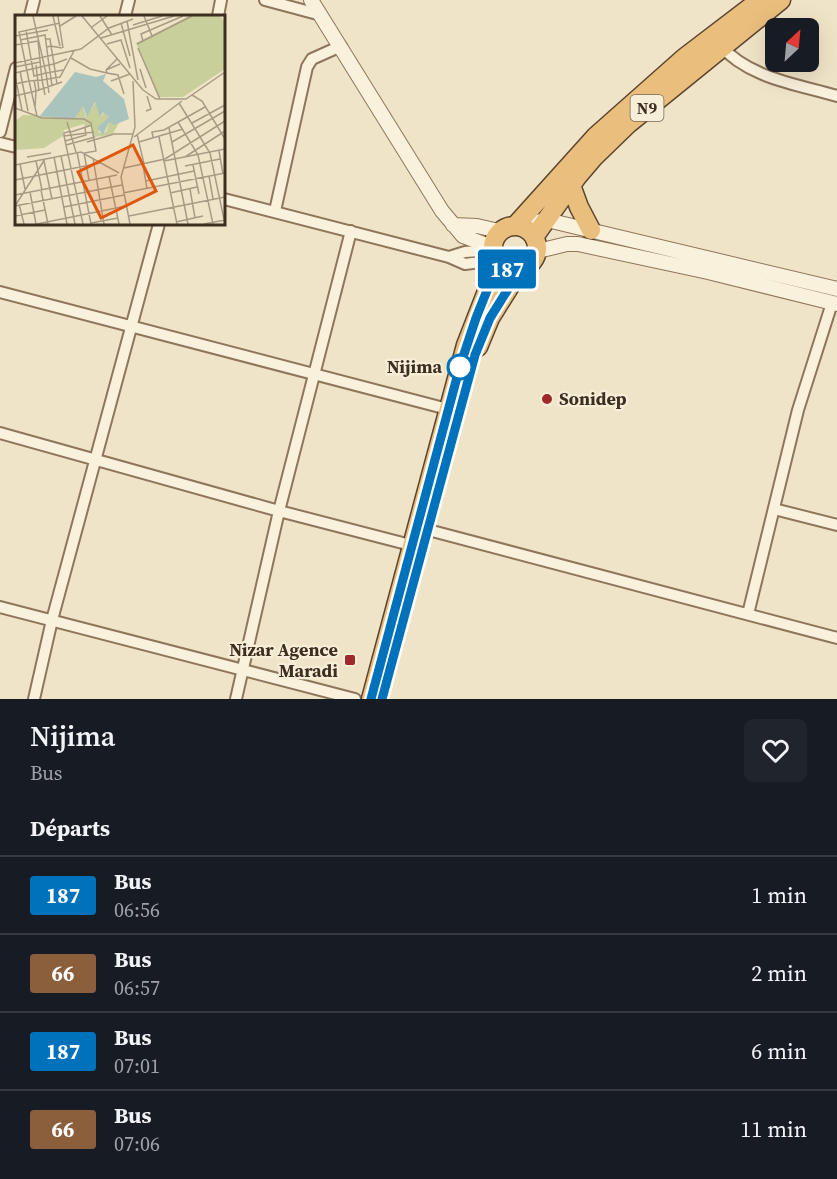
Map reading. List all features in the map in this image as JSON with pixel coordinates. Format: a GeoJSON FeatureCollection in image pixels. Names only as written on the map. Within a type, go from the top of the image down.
{"type":"FeatureCollection","features":[{"type":"Feature","properties":{"kind":"highway","name":"N9"},"geometry":{"type":"LineString","coordinates":[[453,411],[481,337],[520,270],[532,263],[536,244],[547,220],[571,185],[594,157],[760,0]]}},
{"type":"Feature","properties":{"kind":"highway","name":"N9"},"geometry":{"type":"LineString","coordinates":[[382,699],[473,327],[499,246],[596,136],[684,58],[717,42],[781,0]]}},
{"type":"Feature","properties":{"kind":"highway"},"geometry":{"type":"LineString","coordinates":[[571,185],[591,230]]}},
{"type":"Feature","properties":{"kind":"highway"},"geometry":{"type":"LineString","coordinates":[[520,270],[509,270],[499,246],[526,228],[536,244]]}},
{"type":"Feature","properties":{"kind":"highway","name":"N9"},"geometry":{"type":"LineString","coordinates":[[371,699],[420,537]]}},
{"type":"Feature","properties":{"kind":"street"},"geometry":{"type":"LineString","coordinates":[[30,15],[34,0]]}},
{"type":"Feature","properties":{"kind":"street"},"geometry":{"type":"LineString","coordinates":[[125,15],[129,0]]}},
{"type":"Feature","properties":{"kind":"street"},"geometry":{"type":"LineString","coordinates":[[218,15],[221,0]]}},
{"type":"Feature","properties":{"kind":"street"},"geometry":{"type":"LineString","coordinates":[[266,0],[321,15]]}},
{"type":"Feature","properties":{"kind":"street"},"geometry":{"type":"LineString","coordinates":[[311,0],[442,211],[453,225],[477,226],[499,246]]}},
{"type":"Feature","properties":{"kind":"street"},"geometry":{"type":"LineString","coordinates":[[717,42],[740,64],[757,73],[837,96]]}},
{"type":"Feature","properties":{"kind":"street"},"geometry":{"type":"LineString","coordinates":[[275,211],[307,67],[312,59],[341,46]]}},
{"type":"Feature","properties":{"kind":"street"},"geometry":{"type":"LineString","coordinates":[[0,132],[15,72]]}},
{"type":"Feature","properties":{"kind":"street"},"geometry":{"type":"LineString","coordinates":[[0,143],[15,147]]}},
{"type":"Feature","properties":{"kind":"street"},"geometry":{"type":"LineString","coordinates":[[225,199],[449,257],[499,246],[547,220],[837,289]]}},
{"type":"Feature","properties":{"kind":"street"},"geometry":{"type":"LineString","coordinates":[[34,699],[52,620],[159,225]]}},
{"type":"Feature","properties":{"kind":"street"},"geometry":{"type":"LineString","coordinates":[[237,699],[279,511],[351,231]]}},
{"type":"Feature","properties":{"kind":"street"},"geometry":{"type":"LineString","coordinates":[[536,244],[555,246],[578,244],[708,272],[834,303],[798,410],[748,615]]}},
{"type":"Feature","properties":{"kind":"street"},"geometry":{"type":"LineString","coordinates":[[0,292],[453,411]]}},
{"type":"Feature","properties":{"kind":"street"},"geometry":{"type":"LineString","coordinates":[[0,433],[279,511],[420,537],[837,638]]}},
{"type":"Feature","properties":{"kind":"street"},"geometry":{"type":"LineString","coordinates":[[774,509],[837,525]]}},
{"type":"Feature","properties":{"kind":"street"},"geometry":{"type":"LineString","coordinates":[[0,607],[355,699]]}},
{"type":"Feature","properties":{"kind":"bus line","name":"187"},"geometry":{"type":"LineString","coordinates":[[371,699],[466,345],[498,263],[509,270],[520,270],[490,318],[475,355],[382,699]]}},
{"type":"Feature","properties":{"kind":"place","name":"Nijima"},"geometry":{"type":"Point","coordinates":[460,367]}},
{"type":"Feature","properties":{"kind":"place","name":"Sonidep"},"geometry":{"type":"Point","coordinates":[547,399]}},
{"type":"Feature","properties":{"kind":"place","name":"Nizar Agence Maradi"},"geometry":{"type":"Point","coordinates":[350,660]}}]}
